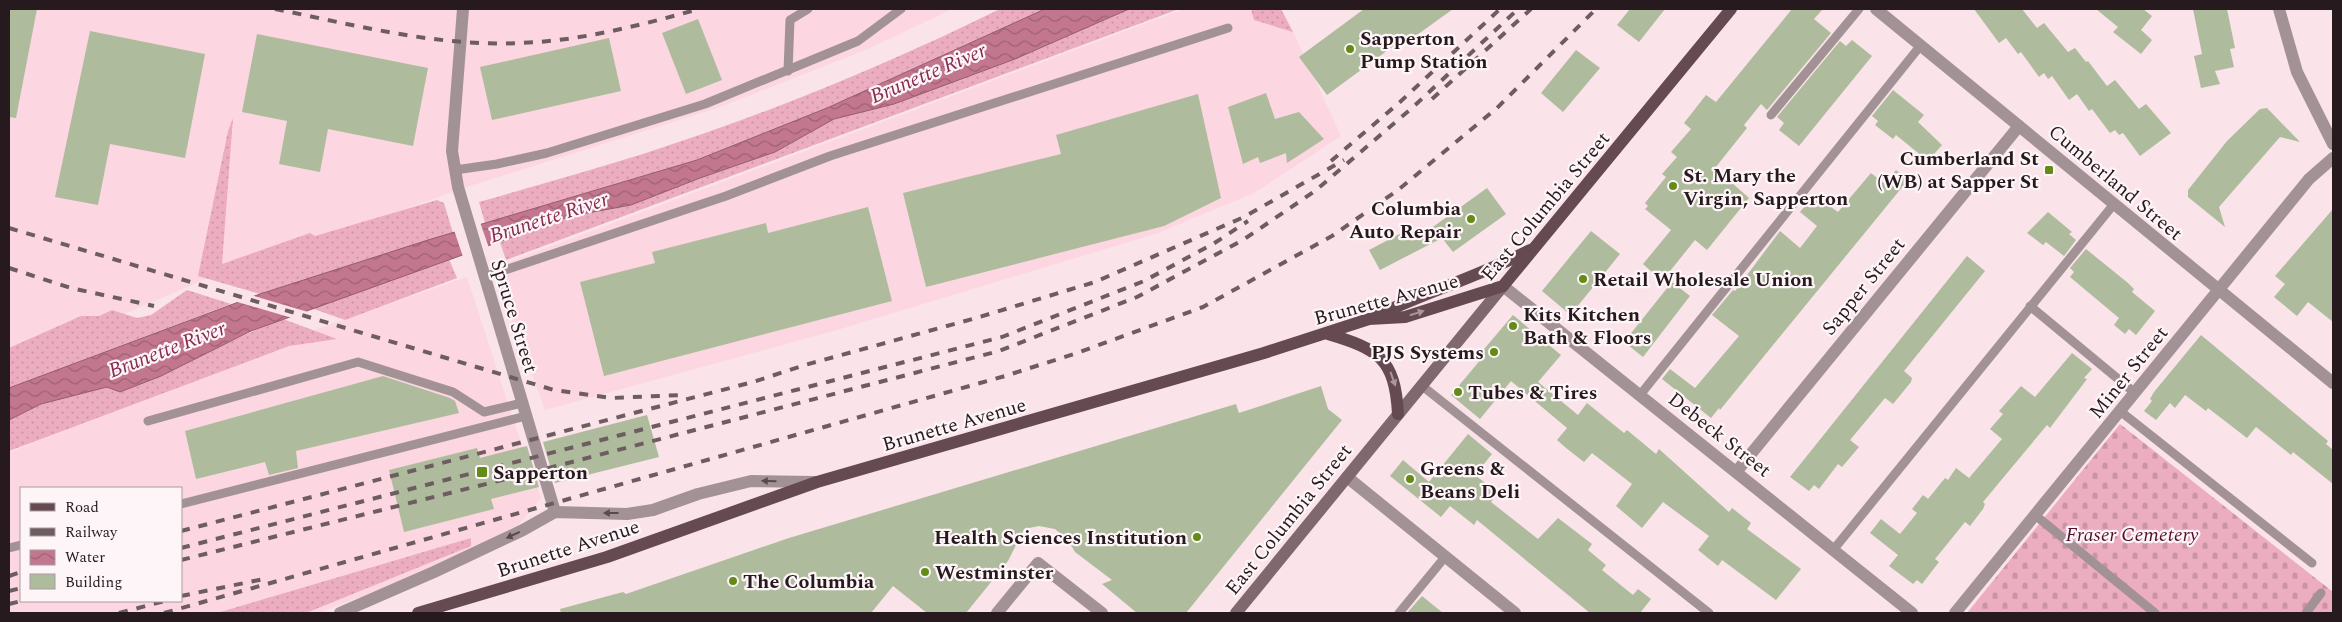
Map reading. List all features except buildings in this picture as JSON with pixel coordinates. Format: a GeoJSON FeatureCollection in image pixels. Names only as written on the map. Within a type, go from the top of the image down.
{"type":"FeatureCollection","features":[{"type":"Feature","properties":{"kind":"main road","name":"East Columbia Street"},"geometry":{"type":"LineString","coordinates":[[1503,286],[1727,12]]}},
{"type":"Feature","properties":{"kind":"main road"},"geometry":{"type":"LineString","coordinates":[[1369,319],[1407,301],[1468,279],[1535,248]]}},
{"type":"Feature","properties":{"kind":"main road","name":"Brunette Avenue"},"geometry":{"type":"LineString","coordinates":[[418,613],[607,557],[818,482],[1056,415],[1328,334],[1369,319],[1405,317],[1503,286]]}},
{"type":"Feature","properties":{"kind":"main road"},"geometry":{"type":"LineString","coordinates":[[1328,334],[1361,344],[1375,352],[1386,364],[1397,393],[1398,414]]}},
{"type":"Feature","properties":{"kind":"street","name":"Spruce Street"},"geometry":{"type":"LineString","coordinates":[[463,9],[452,151],[455,170],[463,210],[555,512]]}},
{"type":"Feature","properties":{"kind":"street","name":"Cumberland Street"},"geometry":{"type":"LineString","coordinates":[[1876,9],[2333,383]]}},
{"type":"Feature","properties":{"kind":"street"},"geometry":{"type":"LineString","coordinates":[[2279,9],[2297,72],[2333,144]]}},
{"type":"Feature","properties":{"kind":"street","name":"Sapper Street"},"geometry":{"type":"LineString","coordinates":[[1737,472],[2019,126]]}},
{"type":"Feature","properties":{"kind":"street","name":"Miner Street"},"geometry":{"type":"LineString","coordinates":[[1956,613],[2309,179],[2333,158]]}},
{"type":"Feature","properties":{"kind":"street","name":"Debeck Street"},"geometry":{"type":"LineString","coordinates":[[1503,286],[1912,613]]}},
{"type":"Feature","properties":{"kind":"street","name":"East Columbia Street"},"geometry":{"type":"LineString","coordinates":[[1236,613],[1503,286]]}},
{"type":"Feature","properties":{"kind":"street"},"geometry":{"type":"LineString","coordinates":[[1347,477],[1515,613]]}},
{"type":"Feature","properties":{"kind":"street"},"geometry":{"type":"LineString","coordinates":[[340,613],[434,572],[523,530],[555,512],[627,514],[653,510],[698,494],[751,481],[818,482]]}},
{"type":"Feature","properties":{"kind":"street"},"geometry":{"type":"LineString","coordinates":[[997,613],[1038,563],[1102,613]]}},
{"type":"Feature","properties":{"kind":"lane"},"geometry":{"type":"LineString","coordinates":[[788,71],[790,20],[808,9]]}},
{"type":"Feature","properties":{"kind":"lane"},"geometry":{"type":"LineString","coordinates":[[455,170],[497,164],[547,153],[705,104],[858,41],[901,9]]}},
{"type":"Feature","properties":{"kind":"lane"},"geometry":{"type":"LineString","coordinates":[[1771,115],[1859,9]]}},
{"type":"Feature","properties":{"kind":"lane"},"geometry":{"type":"LineString","coordinates":[[484,278],[726,196],[830,156],[1228,28]]}},
{"type":"Feature","properties":{"kind":"lane"},"geometry":{"type":"LineString","coordinates":[[1640,395],[1921,45]]}},
{"type":"Feature","properties":{"kind":"lane"},"geometry":{"type":"LineString","coordinates":[[1834,549],[2114,204]]}},
{"type":"Feature","properties":{"kind":"lane"},"geometry":{"type":"LineString","coordinates":[[2030,306],[2135,393]]}},
{"type":"Feature","properties":{"kind":"lane"},"geometry":{"type":"LineString","coordinates":[[148,421],[358,362],[453,392],[484,412],[522,403]]}},
{"type":"Feature","properties":{"kind":"lane"},"geometry":{"type":"LineString","coordinates":[[1421,385],[1709,613]]}},
{"type":"Feature","properties":{"kind":"lane"},"geometry":{"type":"LineString","coordinates":[[2120,411],[2312,563]]}},
{"type":"Feature","properties":{"kind":"lane"},"geometry":{"type":"LineString","coordinates":[[182,504],[526,416]]}},
{"type":"Feature","properties":{"kind":"lane"},"geometry":{"type":"LineString","coordinates":[[2035,515],[2155,613]]}},
{"type":"Feature","properties":{"kind":"lane"},"geometry":{"type":"LineString","coordinates":[[1399,613],[1445,557]]}},
{"type":"Feature","properties":{"kind":"lane"},"geometry":{"type":"LineString","coordinates":[[2306,613],[2321,593]]}},
{"type":"Feature","properties":{"kind":"shaded area"},"geometry":{"type":"Polygon","coordinates":[[[9,9],[952,9],[868,49],[720,107],[470,186],[213,276],[9,363],[9,9]]]}},
{"type":"Feature","properties":{"kind":"shaded area"},"geometry":{"type":"Polygon","coordinates":[[[1184,9],[1252,9],[1255,20],[1293,32],[1341,136],[1254,193],[1155,234],[837,330],[545,410],[493,268],[1184,9]]]}},
{"type":"Feature","properties":{"kind":"shaded area"},"geometry":{"type":"Polygon","coordinates":[[[467,277],[541,498],[518,525],[409,578],[319,613],[9,613],[9,453],[205,368],[467,277]]]}},
{"type":"Feature","properties":{"kind":"green space"},"geometry":{"type":"Polygon","coordinates":[[[1000,9],[1045,9],[827,108],[697,160],[485,223],[479,202],[646,153],[736,122],[870,69],[1000,9]]]}},
{"type":"Feature","properties":{"kind":"green space"},"geometry":{"type":"Polygon","coordinates":[[[1129,9],[1179,9],[506,260],[500,242],[571,216],[631,205],[700,178],[775,152],[834,119],[894,104],[1015,59],[1129,9]]]}},
{"type":"Feature","properties":{"kind":"green space"},"geometry":{"type":"Polygon","coordinates":[[[1251,9],[1281,9],[1293,32],[1254,20],[1251,9]]]}},
{"type":"Feature","properties":{"kind":"green space"},"geometry":{"type":"Polygon","coordinates":[[[233,118],[222,264],[310,233],[315,236],[437,200],[444,203],[453,233],[260,294],[198,276],[228,131],[233,118]]]}},
{"type":"Feature","properties":{"kind":"green space"},"geometry":{"type":"Polygon","coordinates":[[[449,259],[457,278],[345,320],[311,308],[449,259]]]}},
{"type":"Feature","properties":{"kind":"green space"},"geometry":{"type":"Polygon","coordinates":[[[187,290],[231,304],[9,388],[9,348],[81,316],[99,316],[112,310],[137,318],[151,315],[187,290]]]}},
{"type":"Feature","properties":{"kind":"green space"},"geometry":{"type":"Polygon","coordinates":[[[283,319],[337,339],[289,346],[9,451],[9,420],[41,404],[107,387],[120,392],[283,319]]]}},
{"type":"Feature","properties":{"kind":"green space","name":"Fraser Cemetery"},"geometry":{"type":"Polygon","coordinates":[[[2120,424],[2333,592],[2333,613],[1967,613],[2120,424]]]}},
{"type":"Feature","properties":{"kind":"green space"},"geometry":{"type":"Polygon","coordinates":[[[471,538],[471,546],[306,613],[217,613],[471,538]]]}},
{"type":"Feature","properties":{"kind":"water","name":"Brunette River"},"geometry":{"type":"Polygon","coordinates":[[[1045,9],[1129,9],[1015,59],[894,104],[834,119],[775,152],[700,178],[631,205],[571,216],[251,331],[161,376],[120,392],[107,387],[41,404],[9,420],[9,388],[260,294],[428,240],[697,160],[827,108],[1045,9]]]}},
{"type":"Feature","properties":{"kind":"pier"},"geometry":{"type":"Polygon","coordinates":[[[480,222],[489,248],[463,257],[454,230],[480,222]]]}},
{"type":"Feature","properties":{"kind":"pier"},"geometry":{"type":"Polygon","coordinates":[[[251,295],[308,312],[292,318],[234,301],[251,295]]]}},
{"type":"Feature","properties":{"kind":"railway"},"geometry":{"type":"LineString","coordinates":[[275,9],[397,34],[458,42],[489,43],[543,42],[588,36],[699,9]]}},
{"type":"Feature","properties":{"kind":"railway"},"geometry":{"type":"LineString","coordinates":[[1331,161],[1400,102],[1500,9]]}},
{"type":"Feature","properties":{"kind":"railway"},"geometry":{"type":"LineString","coordinates":[[182,560],[514,477],[999,351],[1137,297],[1243,240],[1315,191],[1412,108],[1518,9]]}},
{"type":"Feature","properties":{"kind":"railway"},"geometry":{"type":"LineString","coordinates":[[1432,99],[1531,9]]}},
{"type":"Feature","properties":{"kind":"railway"},"geometry":{"type":"LineString","coordinates":[[164,613],[1005,376],[1077,353],[1203,307],[1332,236],[1398,190],[1497,108],[1596,9]]}},
{"type":"Feature","properties":{"kind":"railway"},"geometry":{"type":"LineString","coordinates":[[182,531],[753,382],[805,365],[976,318],[1095,282],[1244,217],[1344,160]]}},
{"type":"Feature","properties":{"kind":"railway"},"geometry":{"type":"LineString","coordinates":[[182,548],[1002,337],[1144,281],[1213,244],[1248,221]]}},
{"type":"Feature","properties":{"kind":"railway"},"geometry":{"type":"LineString","coordinates":[[9,228],[554,390],[612,398],[681,395]]}},
{"type":"Feature","properties":{"kind":"railway"},"geometry":{"type":"LineString","coordinates":[[9,268],[71,288],[154,306]]}},
{"type":"Feature","properties":{"kind":"railway"},"geometry":{"type":"LineString","coordinates":[[9,576],[20,572]]}},
{"type":"Feature","properties":{"kind":"railway"},"geometry":{"type":"LineString","coordinates":[[182,596],[264,579]]}},
{"type":"Feature","properties":{"kind":"railway"},"geometry":{"type":"LineString","coordinates":[[9,591],[20,588]]}},
{"type":"Feature","properties":{"kind":"railway"},"geometry":{"type":"LineString","coordinates":[[9,604],[20,601]]}},
{"type":"Feature","properties":{"kind":"railway"},"geometry":{"type":"LineString","coordinates":[[119,613],[161,602]]}},
{"type":"Feature","properties":{"kind":"place","name":"Sapperton Pump Station"},"geometry":{"type":"Point","coordinates":[1350,49]}},
{"type":"Feature","properties":{"kind":"place","name":"Cumberland St (WB) at Sapper St"},"geometry":{"type":"Point","coordinates":[2049,170]}},
{"type":"Feature","properties":{"kind":"place","name":"St. Mary the Virgin, Sapperton"},"geometry":{"type":"Point","coordinates":[1673,186]}},
{"type":"Feature","properties":{"kind":"place","name":"Columbia Auto Repair"},"geometry":{"type":"Point","coordinates":[1471,219]}},
{"type":"Feature","properties":{"kind":"place","name":"Retail Wholesale Union"},"geometry":{"type":"Point","coordinates":[1583,279]}},
{"type":"Feature","properties":{"kind":"place","name":"Kits Kitchen Bath & Floors"},"geometry":{"type":"Point","coordinates":[1513,326]}},
{"type":"Feature","properties":{"kind":"place","name":"PJS Systems"},"geometry":{"type":"Point","coordinates":[1494,352]}},
{"type":"Feature","properties":{"kind":"place","name":"Tubes & Tires"},"geometry":{"type":"Point","coordinates":[1458,392]}},
{"type":"Feature","properties":{"kind":"place","name":"Sapperton"},"geometry":{"type":"Point","coordinates":[482,472]}},
{"type":"Feature","properties":{"kind":"place","name":"Greens & Beans Deli"},"geometry":{"type":"Point","coordinates":[1410,479]}},
{"type":"Feature","properties":{"kind":"place","name":"Health Sciences Institution"},"geometry":{"type":"Point","coordinates":[1197,537]}},
{"type":"Feature","properties":{"kind":"place","name":"Westminster"},"geometry":{"type":"Point","coordinates":[925,572]}},
{"type":"Feature","properties":{"kind":"place","name":"The Columbia"},"geometry":{"type":"Point","coordinates":[733,581]}}]}
